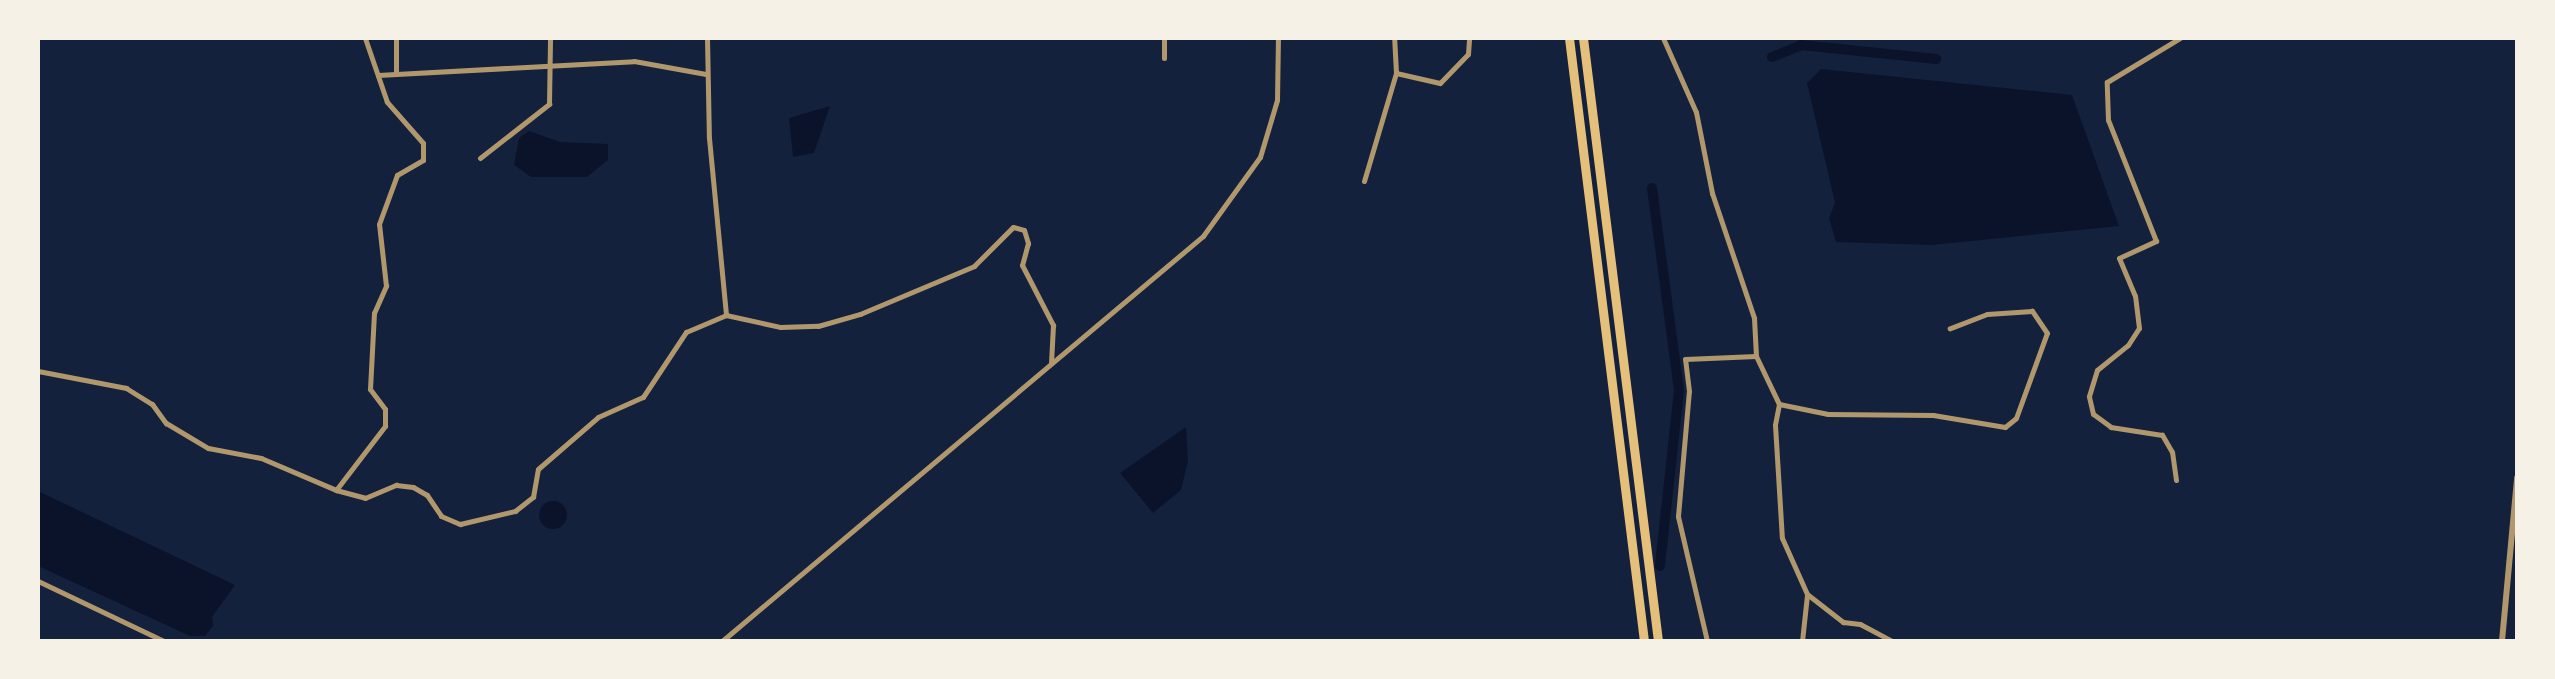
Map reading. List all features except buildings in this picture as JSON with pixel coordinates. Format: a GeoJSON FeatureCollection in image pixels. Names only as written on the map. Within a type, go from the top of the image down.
{"type":"FeatureCollection","features":[{"type":"Feature","properties":{"kind":"highway"},"geometry":{"type":"LineString","coordinates":[[1569,38],[1644,641]]}},
{"type":"Feature","properties":{"kind":"highway"},"geometry":{"type":"LineString","coordinates":[[1583,38],[1658,641]]}},
{"type":"Feature","properties":{"kind":"street"},"geometry":{"type":"LineString","coordinates":[[336,490],[385,426],[385,409],[370,389],[374,313],[386,286],[379,224],[397,175],[423,160],[423,143],[387,102],[365,38]]}},
{"type":"Feature","properties":{"kind":"street"},"geometry":{"type":"LineString","coordinates":[[396,38],[396,72]]}},
{"type":"Feature","properties":{"kind":"street"},"geometry":{"type":"LineString","coordinates":[[480,158],[549,104],[550,38]]}},
{"type":"Feature","properties":{"kind":"street"},"geometry":{"type":"LineString","coordinates":[[707,38],[706,74],[726,315]]}},
{"type":"Feature","properties":{"kind":"street"},"geometry":{"type":"LineString","coordinates":[[1164,38],[1164,58]]}},
{"type":"Feature","properties":{"kind":"street"},"geometry":{"type":"LineString","coordinates":[[722,641],[1188,250],[1225,212],[1260,157],[1277,100],[1278,38]]}},
{"type":"Feature","properties":{"kind":"street"},"geometry":{"type":"LineString","coordinates":[[1364,181],[1396,73],[1394,38]]}},
{"type":"Feature","properties":{"kind":"street"},"geometry":{"type":"LineString","coordinates":[[1396,73],[1440,83],[1468,54],[1469,38]]}},
{"type":"Feature","properties":{"kind":"street"},"geometry":{"type":"LineString","coordinates":[[1663,38],[1696,112],[1712,193],[1754,318],[1756,356],[1779,404],[1775,425],[1782,538],[1807,594],[1843,622],[1860,624],[1892,641]]}},
{"type":"Feature","properties":{"kind":"street"},"geometry":{"type":"LineString","coordinates":[[2176,480],[2172,452],[2162,435],[2111,427],[2093,414],[2089,396],[2097,370],[2128,345],[2139,328],[2135,296],[2119,258],[2156,241],[2108,120],[2107,82],[2180,38]]}},
{"type":"Feature","properties":{"kind":"street"},"geometry":{"type":"LineString","coordinates":[[378,75],[634,61],[706,74]]}},
{"type":"Feature","properties":{"kind":"street"},"geometry":{"type":"LineString","coordinates":[[38,371],[126,388],[152,404],[166,423],[208,448],[261,458],[336,490],[365,498],[396,485],[413,487],[427,495],[441,516],[460,524],[515,511],[533,497],[538,469],[598,417],[643,397],[686,332],[726,315],[780,327],[818,326],[860,314],[974,266],[1013,227],[1024,230],[1028,243],[1022,265],[1053,325],[1051,363]]}},
{"type":"Feature","properties":{"kind":"street"},"geometry":{"type":"LineString","coordinates":[[1779,404],[1828,414],[1933,415],[2005,427],[2016,418],[2047,333],[2032,311],[1987,314],[1950,328]]}},
{"type":"Feature","properties":{"kind":"street"},"geometry":{"type":"LineString","coordinates":[[1707,641],[1678,516],[1688,417],[1685,359],[1756,356]]}},
{"type":"Feature","properties":{"kind":"street"},"geometry":{"type":"LineString","coordinates":[[2502,641],[2517,478]]}},
{"type":"Feature","properties":{"kind":"street"},"geometry":{"type":"LineString","coordinates":[[38,581],[164,641]]}},
{"type":"Feature","properties":{"kind":"street"},"geometry":{"type":"LineString","coordinates":[[1802,641],[1807,594]]}},
{"type":"Feature","properties":{"kind":"water"},"geometry":{"type":"Polygon","coordinates":[[[1821,69],[2072,95],[2119,226],[1932,245],[1836,242],[1829,218],[1835,203],[1807,83],[1821,69]]]}},
{"type":"Feature","properties":{"kind":"water"},"geometry":{"type":"Polygon","coordinates":[[[830,106],[814,153],[793,157],[789,118],[830,106]]]}},
{"type":"Feature","properties":{"kind":"water"},"geometry":{"type":"Polygon","coordinates":[[[529,131],[560,142],[608,144],[608,160],[587,177],[531,177],[514,165],[519,138],[529,131]]]}},
{"type":"Feature","properties":{"kind":"water"},"geometry":{"type":"Polygon","coordinates":[[[1186,427],[1188,461],[1181,490],[1153,513],[1120,473],[1186,427]]]}},
{"type":"Feature","properties":{"kind":"water"},"geometry":{"type":"Polygon","coordinates":[[[38,491],[235,585],[212,617],[213,626],[205,636],[190,636],[38,566],[38,491]]]}},
{"type":"Feature","properties":{"kind":"water"},"geometry":{"type":"Polygon","coordinates":[[[553,501],[563,505],[567,515],[563,525],[553,529],[543,525],[539,515],[543,505],[553,501]]]}},
{"type":"Feature","properties":{"kind":"waterway"},"geometry":{"type":"LineString","coordinates":[[1772,57],[1801,45],[1936,59]]}},
{"type":"Feature","properties":{"kind":"waterway"},"geometry":{"type":"LineString","coordinates":[[1652,188],[1679,390],[1660,566]]}}]}
